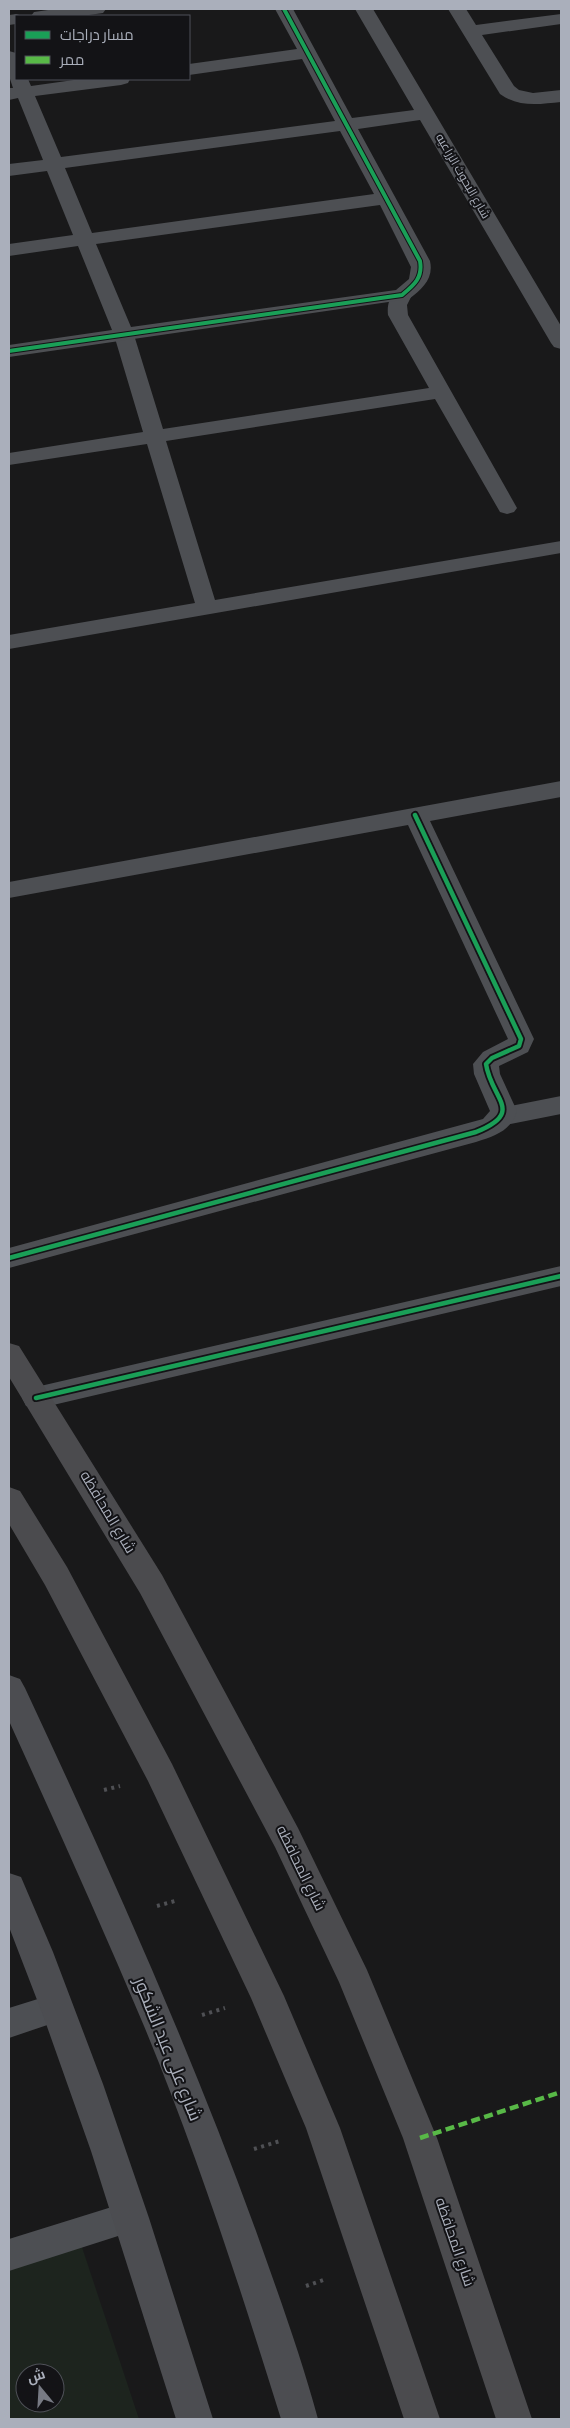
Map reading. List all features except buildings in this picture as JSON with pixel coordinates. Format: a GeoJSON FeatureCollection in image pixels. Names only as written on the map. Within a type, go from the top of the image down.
{"type":"FeatureCollection","features":[{"type":"Feature","properties":{"kind":"main road","name":"شارع المحافظه"},"geometry":{"type":"LineString","coordinates":[[9,1354],[151,1584],[287,1838],[355,1981],[420,2138],[514,2419]]}},
{"type":"Feature","properties":{"kind":"main road"},"geometry":{"type":"LineString","coordinates":[[9,1499],[56,1576],[161,1774],[267,1996],[323,2128],[422,2419]]}},
{"type":"Feature","properties":{"kind":"main road","name":"شارع على عبد الشكور"},"geometry":{"type":"LineString","coordinates":[[9,1688],[62,1802],[161,2027],[213,2161],[262,2299],[300,2419]]}},
{"type":"Feature","properties":{"kind":"main road"},"geometry":{"type":"LineString","coordinates":[[9,1887],[99,2120],[195,2419]]}},
{"type":"Feature","properties":{"kind":"street"},"geometry":{"type":"LineString","coordinates":[[48,15],[97,9]]}},
{"type":"Feature","properties":{"kind":"street"},"geometry":{"type":"LineString","coordinates":[[9,351],[402,296],[419,281],[423,271],[420,261],[284,9]]}},
{"type":"Feature","properties":{"kind":"street","name":"شارع البحوث الزراعيه"},"geometry":{"type":"LineString","coordinates":[[364,9],[561,344]]}},
{"type":"Feature","properties":{"kind":"street"},"geometry":{"type":"LineString","coordinates":[[457,9],[507,90],[514,96],[526,99],[561,96]]}},
{"type":"Feature","properties":{"kind":"street"},"geometry":{"type":"LineString","coordinates":[[471,31],[561,19]]}},
{"type":"Feature","properties":{"kind":"street"},"geometry":{"type":"LineString","coordinates":[[190,70],[309,53]]}},
{"type":"Feature","properties":{"kind":"street"},"geometry":{"type":"LineString","coordinates":[[9,56],[15,71]]}},
{"type":"Feature","properties":{"kind":"street"},"geometry":{"type":"LineString","coordinates":[[110,80],[17,88],[54,164],[124,334]]}},
{"type":"Feature","properties":{"kind":"street"},"geometry":{"type":"LineString","coordinates":[[9,170],[426,114]]}},
{"type":"Feature","properties":{"kind":"street"},"geometry":{"type":"LineString","coordinates":[[9,250],[386,198]]}},
{"type":"Feature","properties":{"kind":"street"},"geometry":{"type":"LineString","coordinates":[[9,890],[416,814],[561,789]]}},
{"type":"Feature","properties":{"kind":"street"},"geometry":{"type":"LineString","coordinates":[[9,1258],[476,1132],[495,1124],[501,1117],[502,1100],[485,1073],[486,1064],[492,1058],[519,1046],[522,1039],[416,814]]}},
{"type":"Feature","properties":{"kind":"street"},"geometry":{"type":"LineString","coordinates":[[36,1398],[561,1276]]}},
{"type":"Feature","properties":{"kind":"lane"},"geometry":{"type":"LineString","coordinates":[[402,296],[397,305],[398,315],[507,508]]}},
{"type":"Feature","properties":{"kind":"lane"},"geometry":{"type":"LineString","coordinates":[[124,334],[207,608]]}},
{"type":"Feature","properties":{"kind":"lane"},"geometry":{"type":"LineString","coordinates":[[9,459],[442,392]]}},
{"type":"Feature","properties":{"kind":"lane"},"geometry":{"type":"LineString","coordinates":[[9,642],[561,547]]}},
{"type":"Feature","properties":{"kind":"lane"},"geometry":{"type":"LineString","coordinates":[[501,1117],[561,1105]]}},
{"type":"Feature","properties":{"kind":"lane"},"geometry":{"type":"LineString","coordinates":[[9,2023],[57,2008]]}},
{"type":"Feature","properties":{"kind":"lane"},"geometry":{"type":"LineString","coordinates":[[9,2255],[131,2217]]}},
{"type":"Feature","properties":{"kind":"path"},"geometry":{"type":"LineString","coordinates":[[62,1802],[161,1774]]}},
{"type":"Feature","properties":{"kind":"path"},"geometry":{"type":"LineString","coordinates":[[113,1919],[216,1889]]}},
{"type":"Feature","properties":{"kind":"path"},"geometry":{"type":"LineString","coordinates":[[161,2027],[267,1996]]}},
{"type":"Feature","properties":{"kind":"path"},"geometry":{"type":"LineString","coordinates":[[213,2161],[323,2128]]}},
{"type":"Feature","properties":{"kind":"path"},"geometry":{"type":"LineString","coordinates":[[262,2299],[371,2266]]}},
{"type":"Feature","properties":{"kind":"shaded area"},"geometry":{"type":"Polygon","coordinates":[[[73,2220],[139,2419],[9,2419],[9,2241],[73,2220]]]}},
{"type":"Feature","properties":{"kind":"marked path"},"geometry":{"type":"LineString","coordinates":[[420,2138],[561,2092]]}},
{"type":"Feature","properties":{"kind":"cycle path"},"geometry":{"type":"LineString","coordinates":[[9,351],[402,295],[418,281],[421,272],[420,261],[284,9]]}},
{"type":"Feature","properties":{"kind":"cycle path"},"geometry":{"type":"LineString","coordinates":[[9,1258],[476,1132],[492,1126],[501,1118],[503,1111],[501,1102],[487,1074],[486,1064],[492,1058],[519,1046],[521,1039],[415,815]]}},
{"type":"Feature","properties":{"kind":"cycle path"},"geometry":{"type":"LineString","coordinates":[[36,1398],[561,1276]]}}]}
